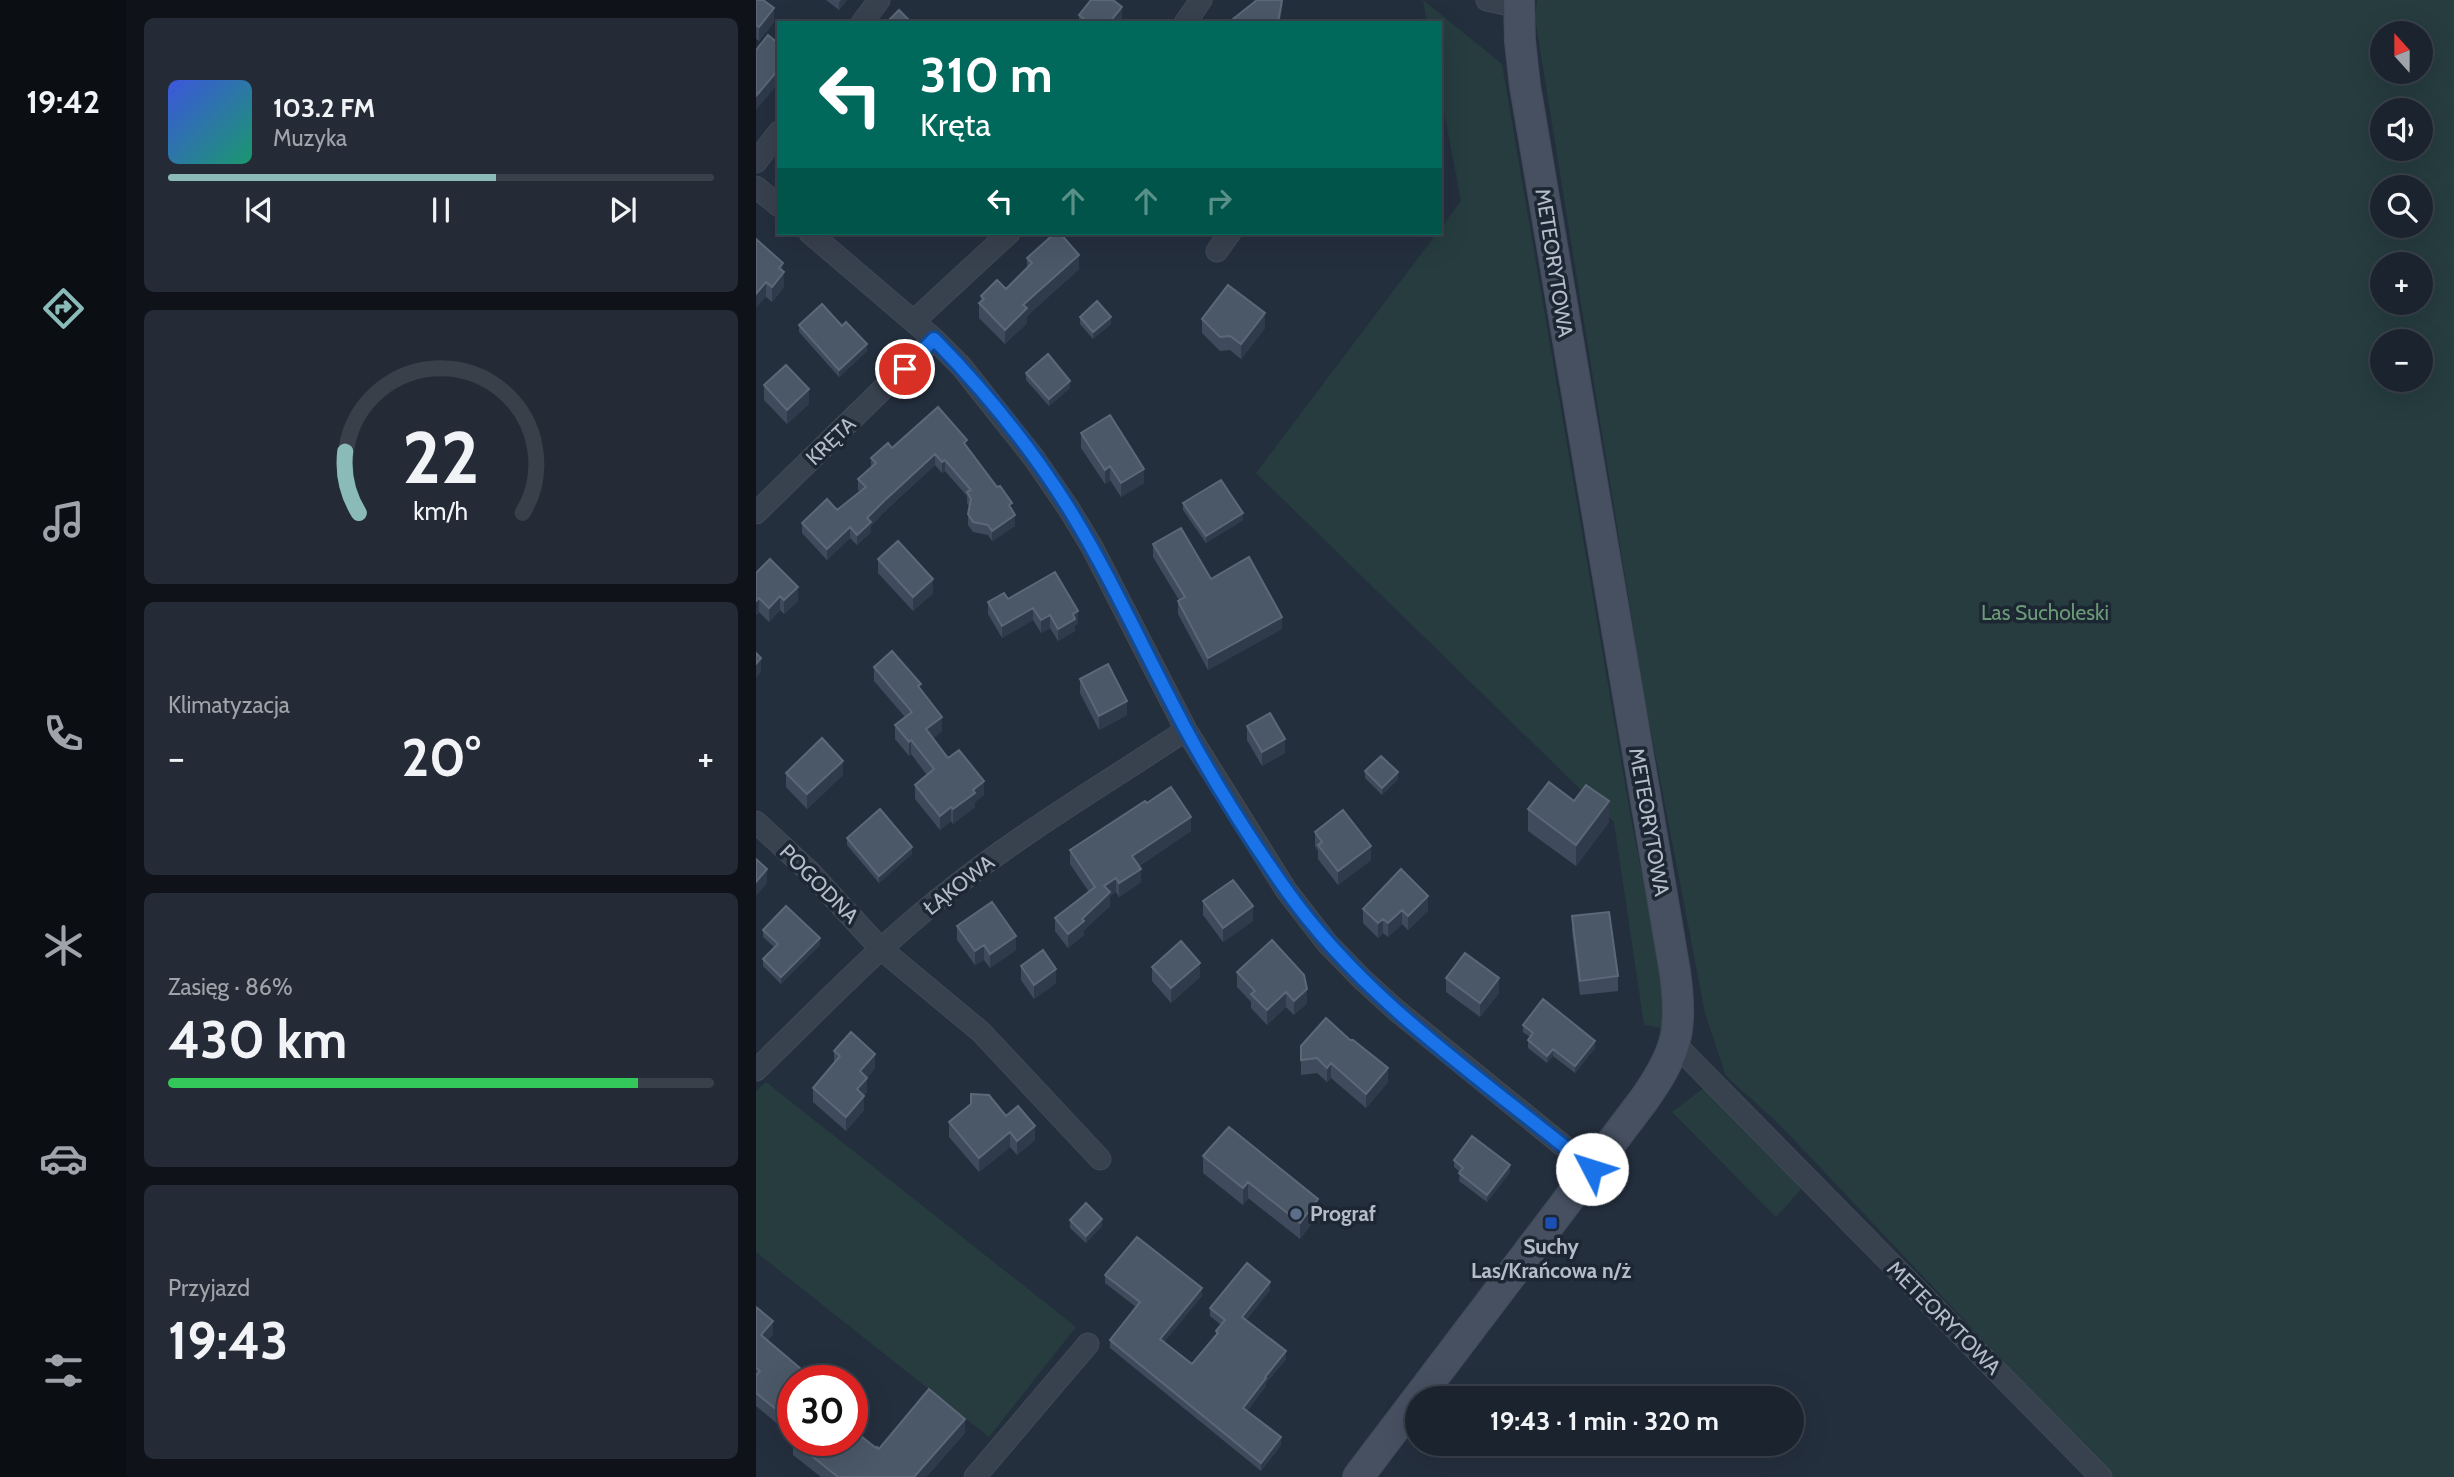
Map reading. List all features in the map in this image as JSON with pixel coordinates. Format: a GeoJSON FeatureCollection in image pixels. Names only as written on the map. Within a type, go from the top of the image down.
{"type":"FeatureCollection","features":[{"type":"Feature","properties":{"kind":"street"},"geometry":{"type":"LineString","coordinates":[[863,21],[879,0]]}},
{"type":"Feature","properties":{"kind":"street"},"geometry":{"type":"LineString","coordinates":[[1186,21],[1201,0]]}},
{"type":"Feature","properties":{"kind":"street"},"geometry":{"type":"LineString","coordinates":[[1487,0],[1519,3]]}},
{"type":"Feature","properties":{"kind":"street","name":"METEORYTOWA"},"geometry":{"type":"LineString","coordinates":[[1519,3],[1521,52],[1539,175],[1675,972],[1679,1019],[1675,1044],[2101,1477]]}},
{"type":"Feature","properties":{"kind":"street"},"geometry":{"type":"LineString","coordinates":[[756,162],[777,135]]}},
{"type":"Feature","properties":{"kind":"street"},"geometry":{"type":"LineString","coordinates":[[756,187],[777,204]]}},
{"type":"Feature","properties":{"kind":"street"},"geometry":{"type":"LineString","coordinates":[[812,235],[914,321],[961,366],[1069,509],[1092,547],[1186,730],[1286,890],[1327,943],[1396,1010],[1592,1169]]}},
{"type":"Feature","properties":{"kind":"street"},"geometry":{"type":"LineString","coordinates":[[914,321],[1007,235]]}},
{"type":"Feature","properties":{"kind":"street"},"geometry":{"type":"LineString","coordinates":[[1217,251],[1229,235]]}},
{"type":"Feature","properties":{"kind":"street","name":"KRĘTA"},"geometry":{"type":"LineString","coordinates":[[756,513],[934,339]]}},
{"type":"Feature","properties":{"kind":"street","name":"ŁĄKOWA"},"geometry":{"type":"LineString","coordinates":[[756,1070],[880,948],[940,898],[996,856],[1186,730]]}},
{"type":"Feature","properties":{"kind":"street","name":"POGODNA"},"geometry":{"type":"LineString","coordinates":[[756,822],[810,872],[880,948],[981,1032],[1100,1159]]}},
{"type":"Feature","properties":{"kind":"street"},"geometry":{"type":"LineString","coordinates":[[1358,1477],[1658,1081],[1675,1044]]}},
{"type":"Feature","properties":{"kind":"street"},"geometry":{"type":"LineString","coordinates":[[975,1477],[1087,1344]]}},
{"type":"Feature","properties":{"kind":"green space"},"geometry":{"type":"Polygon","coordinates":[[[1423,0],[1502,64],[1631,819],[1662,975],[1667,1029],[1644,1025],[1614,822],[1256,473],[1435,235],[1442,235],[1442,226],[1461,201],[1442,101],[1442,21],[1427,21],[1423,0]]]}},
{"type":"Feature","properties":{"kind":"green space","name":"Las Sucholeski"},"geometry":{"type":"Polygon","coordinates":[[[1537,0],[2454,0],[2454,1477],[2113,1477],[1780,1125],[1726,1076],[1705,1013],[1646,706],[1535,18],[1537,0]]]}},
{"type":"Feature","properties":{"kind":"green space"},"geometry":{"type":"Polygon","coordinates":[[[766,1082],[1076,1327],[989,1437],[756,1252],[756,1091],[766,1082]]]}},
{"type":"Feature","properties":{"kind":"green space"},"geometry":{"type":"Polygon","coordinates":[[[1704,1088],[1807,1183],[1776,1217],[1672,1112],[1704,1088]]]}},
{"type":"Feature","properties":{"kind":"building"},"geometry":{"type":"Polygon","coordinates":[[[756,0],[763,0],[774,8],[759,27],[756,25],[756,0]]]}},
{"type":"Feature","properties":{"kind":"building"},"geometry":{"type":"Polygon","coordinates":[[[1091,0],[1113,0],[1122,7],[1111,21],[1086,21],[1079,15],[1091,0]]]}},
{"type":"Feature","properties":{"kind":"building"},"geometry":{"type":"Polygon","coordinates":[[[1257,0],[1282,0],[1278,21],[1231,21],[1257,0]]]}},
{"type":"Feature","properties":{"kind":"building"},"geometry":{"type":"Polygon","coordinates":[[[899,10],[910,21],[888,21],[899,10]]]}},
{"type":"Feature","properties":{"kind":"building"},"geometry":{"type":"Polygon","coordinates":[[[768,35],[777,42],[777,71],[756,96],[756,50],[768,35]]]}},
{"type":"Feature","properties":{"kind":"building"},"geometry":{"type":"Polygon","coordinates":[[[1053,235],[1062,235],[1079,255],[1023,305],[1027,308],[1005,330],[979,303],[984,299],[981,296],[997,280],[1006,289],[1032,263],[1027,258],[1053,235]]]}},
{"type":"Feature","properties":{"kind":"building"},"geometry":{"type":"Polygon","coordinates":[[[756,239],[783,263],[779,268],[784,272],[772,287],[766,282],[756,294],[756,239]]]}},
{"type":"Feature","properties":{"kind":"building"},"geometry":{"type":"Polygon","coordinates":[[[1228,285],[1265,313],[1241,344],[1230,336],[1220,337],[1202,319],[1228,285]]]}},
{"type":"Feature","properties":{"kind":"building"},"geometry":{"type":"Polygon","coordinates":[[[1097,301],[1111,317],[1093,332],[1080,317],[1097,301]]]}},
{"type":"Feature","properties":{"kind":"building"},"geometry":{"type":"Polygon","coordinates":[[[822,304],[842,326],[846,322],[867,344],[839,370],[799,325],[822,304]]]}},
{"type":"Feature","properties":{"kind":"building"},"geometry":{"type":"Polygon","coordinates":[[[1048,354],[1070,381],[1049,399],[1026,373],[1048,354]]]}},
{"type":"Feature","properties":{"kind":"building"},"geometry":{"type":"Polygon","coordinates":[[[786,365],[809,389],[787,410],[764,385],[786,365]]]}},
{"type":"Feature","properties":{"kind":"building"},"geometry":{"type":"Polygon","coordinates":[[[938,407],[967,440],[964,443],[997,487],[1000,486],[1012,503],[1009,505],[1015,515],[992,531],[988,525],[973,522],[968,514],[971,499],[967,492],[971,490],[945,460],[942,462],[935,454],[867,518],[871,522],[857,535],[850,527],[827,549],[802,523],[827,499],[837,510],[866,487],[858,479],[876,463],[871,458],[888,443],[892,448],[938,407]]]}},
{"type":"Feature","properties":{"kind":"building"},"geometry":{"type":"Polygon","coordinates":[[[1110,415],[1144,469],[1121,483],[1110,466],[1105,470],[1081,433],[1110,415]]]}},
{"type":"Feature","properties":{"kind":"building"},"geometry":{"type":"Polygon","coordinates":[[[1221,480],[1243,513],[1206,536],[1183,503],[1221,480]]]}},
{"type":"Feature","properties":{"kind":"building"},"geometry":{"type":"Polygon","coordinates":[[[1181,528],[1211,579],[1249,557],[1282,617],[1208,658],[1178,601],[1185,597],[1153,544],[1181,528]]]}},
{"type":"Feature","properties":{"kind":"building"},"geometry":{"type":"Polygon","coordinates":[[[898,541],[933,579],[913,597],[878,559],[898,541]]]}},
{"type":"Feature","properties":{"kind":"building"},"geometry":{"type":"Polygon","coordinates":[[[770,559],[798,587],[784,600],[780,596],[769,608],[759,598],[756,601],[756,573],[770,559]]]}},
{"type":"Feature","properties":{"kind":"building"},"geometry":{"type":"Polygon","coordinates":[[[1055,572],[1078,611],[1073,614],[1075,619],[1058,629],[1050,615],[1041,620],[1033,608],[1002,626],[988,602],[1004,593],[1008,599],[1055,572]]]}},
{"type":"Feature","properties":{"kind":"building"},"geometry":{"type":"Polygon","coordinates":[[[892,651],[921,684],[918,686],[942,717],[926,729],[948,758],[959,750],[984,781],[973,790],[975,793],[940,816],[915,785],[934,769],[895,725],[912,712],[874,667],[892,651]]]}},
{"type":"Feature","properties":{"kind":"building"},"geometry":{"type":"Polygon","coordinates":[[[1108,664],[1127,701],[1099,716],[1080,679],[1108,664]]]}},
{"type":"Feature","properties":{"kind":"building"},"geometry":{"type":"Polygon","coordinates":[[[1270,713],[1285,739],[1262,752],[1247,726],[1270,713]]]}},
{"type":"Feature","properties":{"kind":"building"},"geometry":{"type":"Polygon","coordinates":[[[822,738],[843,761],[807,794],[786,773],[822,738]]]}},
{"type":"Feature","properties":{"kind":"building"},"geometry":{"type":"Polygon","coordinates":[[[1381,756],[1398,772],[1382,788],[1365,771],[1381,756]]]}},
{"type":"Feature","properties":{"kind":"building"},"geometry":{"type":"Polygon","coordinates":[[[1549,782],[1574,801],[1586,785],[1609,801],[1576,845],[1528,809],[1549,782]]]}},
{"type":"Feature","properties":{"kind":"building"},"geometry":{"type":"Polygon","coordinates":[[[1171,787],[1191,817],[1132,856],[1141,869],[1119,883],[1116,878],[1104,886],[1110,892],[1082,919],[1084,921],[1068,934],[1055,918],[1095,887],[1070,850],[1171,787]]]}},
{"type":"Feature","properties":{"kind":"building"},"geometry":{"type":"Polygon","coordinates":[[[880,809],[912,847],[879,876],[847,838],[880,809]]]}},
{"type":"Feature","properties":{"kind":"building"},"geometry":{"type":"Polygon","coordinates":[[[1343,810],[1371,846],[1338,871],[1318,845],[1322,842],[1315,832],[1343,810]]]}},
{"type":"Feature","properties":{"kind":"building"},"geometry":{"type":"Polygon","coordinates":[[[756,859],[767,869],[756,882],[756,859]]]}},
{"type":"Feature","properties":{"kind":"building"},"geometry":{"type":"Polygon","coordinates":[[[1401,869],[1428,896],[1408,916],[1402,910],[1388,923],[1383,919],[1378,923],[1363,909],[1401,869]]]}},
{"type":"Feature","properties":{"kind":"building"},"geometry":{"type":"Polygon","coordinates":[[[1233,880],[1253,906],[1223,928],[1203,901],[1233,880]]]}},
{"type":"Feature","properties":{"kind":"building"},"geometry":{"type":"Polygon","coordinates":[[[992,902],[1016,936],[990,954],[984,945],[975,951],[957,926],[992,902]]]}},
{"type":"Feature","properties":{"kind":"building"},"geometry":{"type":"Polygon","coordinates":[[[786,906],[820,938],[781,977],[763,959],[778,944],[763,930],[786,906]]]}},
{"type":"Feature","properties":{"kind":"building"},"geometry":{"type":"Polygon","coordinates":[[[1609,912],[1618,976],[1580,981],[1572,916],[1609,912]]]}},
{"type":"Feature","properties":{"kind":"building"},"geometry":{"type":"Polygon","coordinates":[[[1272,940],[1304,975],[1307,989],[1294,1001],[1286,992],[1267,1010],[1251,994],[1255,991],[1237,972],[1272,940]]]}},
{"type":"Feature","properties":{"kind":"building"},"geometry":{"type":"Polygon","coordinates":[[[1181,941],[1200,963],[1171,988],[1152,967],[1181,941]]]}},
{"type":"Feature","properties":{"kind":"building"},"geometry":{"type":"Polygon","coordinates":[[[1043,950],[1056,969],[1034,985],[1021,966],[1043,950]]]}},
{"type":"Feature","properties":{"kind":"building"},"geometry":{"type":"Polygon","coordinates":[[[1465,953],[1499,978],[1480,1003],[1446,978],[1465,953]]]}},
{"type":"Feature","properties":{"kind":"building"},"geometry":{"type":"Polygon","coordinates":[[[1543,999],[1595,1041],[1575,1066],[1553,1049],[1547,1056],[1528,1040],[1533,1033],[1523,1025],[1543,999]]]}},
{"type":"Feature","properties":{"kind":"building"},"geometry":{"type":"Polygon","coordinates":[[[1326,1018],[1388,1068],[1366,1094],[1331,1063],[1327,1068],[1317,1058],[1301,1060],[1301,1046],[1326,1018]]]}},
{"type":"Feature","properties":{"kind":"building"},"geometry":{"type":"Polygon","coordinates":[[[851,1032],[875,1054],[860,1071],[867,1078],[857,1089],[864,1096],[846,1117],[813,1088],[840,1056],[834,1051],[851,1032]]]}},
{"type":"Feature","properties":{"kind":"building"},"geometry":{"type":"Polygon","coordinates":[[[971,1094],[989,1095],[1006,1116],[1018,1106],[1035,1126],[1017,1141],[1010,1132],[979,1158],[949,1122],[971,1104],[971,1094]]]}},
{"type":"Feature","properties":{"kind":"building"},"geometry":{"type":"Polygon","coordinates":[[[1229,1127],[1318,1199],[1300,1223],[1248,1182],[1243,1188],[1203,1156],[1229,1127]]]}},
{"type":"Feature","properties":{"kind":"building"},"geometry":{"type":"Polygon","coordinates":[[[1472,1136],[1510,1165],[1487,1195],[1459,1173],[1463,1168],[1454,1160],[1472,1136]]]}},
{"type":"Feature","properties":{"kind":"building"},"geometry":{"type":"Polygon","coordinates":[[[1086,1203],[1102,1219],[1086,1236],[1070,1220],[1086,1203]]]}},
{"type":"Feature","properties":{"kind":"building"},"geometry":{"type":"Polygon","coordinates":[[[1137,1237],[1202,1288],[1160,1339],[1192,1364],[1218,1333],[1216,1331],[1225,1320],[1210,1308],[1247,1263],[1270,1282],[1242,1317],[1286,1351],[1243,1408],[1281,1437],[1261,1463],[1110,1340],[1140,1302],[1105,1275],[1137,1237]]]}},
{"type":"Feature","properties":{"kind":"building"},"geometry":{"type":"Polygon","coordinates":[[[756,1307],[773,1321],[761,1335],[796,1365],[777,1365],[777,1410],[756,1393],[756,1375],[760,1371],[756,1368],[756,1307]]]}},
{"type":"Feature","properties":{"kind":"building"},"geometry":{"type":"Polygon","coordinates":[[[929,1389],[965,1419],[914,1477],[838,1477],[812,1456],[868,1456],[868,1442],[879,1449],[929,1389]]]}},
{"type":"Feature","properties":{"kind":"place","name":"Prograf"},"geometry":{"type":"Point","coordinates":[1296,1214]}},
{"type":"Feature","properties":{"kind":"place","name":"Suchy Las/Krańcowa n/ż"},"geometry":{"type":"Point","coordinates":[1551,1223]}},
{"type":"Feature","properties":{"kind":"route"},"geometry":{"type":"LineString","coordinates":[[905,369],[934,339],[961,366],[1034,458],[1092,547],[1182,723],[1286,890],[1327,943],[1396,1010],[1592,1169]]}}]}
